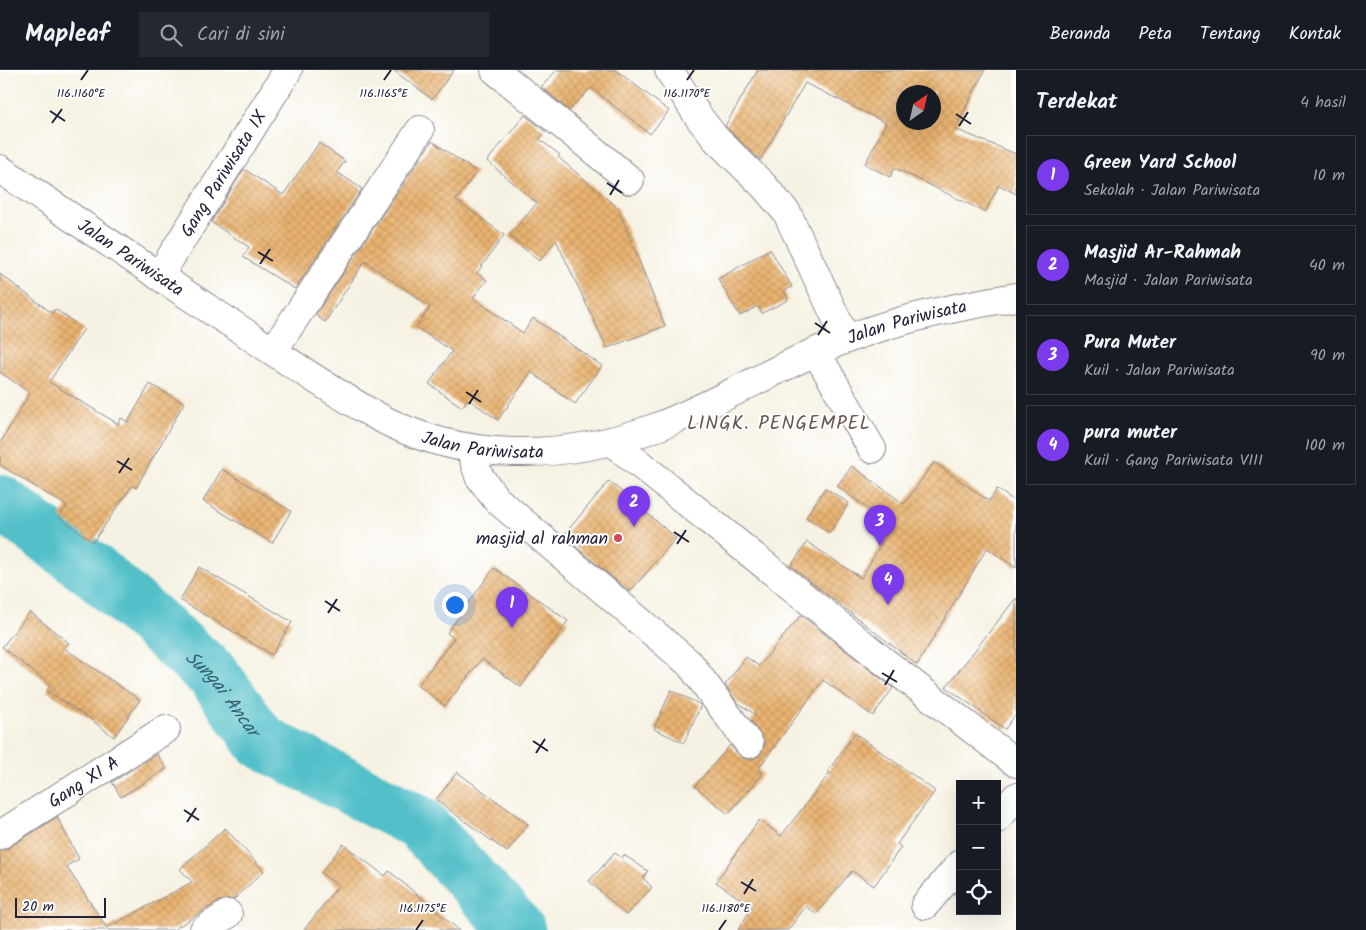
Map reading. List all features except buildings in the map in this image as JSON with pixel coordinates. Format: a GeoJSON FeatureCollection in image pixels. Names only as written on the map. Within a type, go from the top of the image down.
{"type":"FeatureCollection","features":[{"type":"Feature","properties":{"kind":"street","name":"Gang Pariwisata IX"},"geometry":{"type":"LineString","coordinates":[[159,276],[288,70]]}},
{"type":"Feature","properties":{"kind":"street"},"geometry":{"type":"LineString","coordinates":[[495,70],[630,180]]}},
{"type":"Feature","properties":{"kind":"street"},"geometry":{"type":"LineString","coordinates":[[669,70],[716,139],[764,185],[786,213],[846,340]]}},
{"type":"Feature","properties":{"kind":"street"},"geometry":{"type":"LineString","coordinates":[[273,351],[420,130]]}},
{"type":"Feature","properties":{"kind":"street","name":"Jalan Pariwisata"},"geometry":{"type":"LineString","coordinates":[[0,169],[273,351],[374,415],[408,430],[470,448],[537,453],[573,450],[610,441],[658,426],[816,352],[846,340],[923,315],[1016,297]]}},
{"type":"Feature","properties":{"kind":"street"},"geometry":{"type":"LineString","coordinates":[[816,352],[872,449]]}},
{"type":"Feature","properties":{"kind":"street"},"geometry":{"type":"LineString","coordinates":[[610,441],[881,659],[1016,763]]}},
{"type":"Feature","properties":{"kind":"street"},"geometry":{"type":"LineString","coordinates":[[470,448],[479,476],[496,499],[690,664],[749,744]]}},
{"type":"Feature","properties":{"kind":"street","name":"Gang XI A"},"geometry":{"type":"LineString","coordinates":[[0,835],[166,729]]}},
{"type":"Feature","properties":{"kind":"street"},"geometry":{"type":"LineString","coordinates":[[1001,814],[1016,797]]}},
{"type":"Feature","properties":{"kind":"street"},"geometry":{"type":"LineString","coordinates":[[925,905],[956,869]]}},
{"type":"Feature","properties":{"kind":"street"},"geometry":{"type":"LineString","coordinates":[[204,930],[228,914]]}},
{"type":"Feature","properties":{"kind":"waterway","name":"Sungai Ancar"},"geometry":{"type":"LineString","coordinates":[[0,502],[98,574],[213,675],[261,741],[419,823],[518,930]]}},
{"type":"Feature","properties":{"kind":"place","name":"Masjid Ar-Rahmah"},"geometry":{"type":"Point","coordinates":[634,527]}},
{"type":"Feature","properties":{"kind":"place","name":"masjid al rahman"},"geometry":{"type":"Point","coordinates":[618,538]}},
{"type":"Feature","properties":{"kind":"place","name":"Pura Muter"},"geometry":{"type":"Point","coordinates":[880,546]}},
{"type":"Feature","properties":{"kind":"place","name":"pura muter"},"geometry":{"type":"Point","coordinates":[888,605]}},
{"type":"Feature","properties":{"kind":"place","name":"Green Yard School"},"geometry":{"type":"Point","coordinates":[512,628]}},
{"type":"Feature","properties":{"kind":"district","name":"LINGK. PENGEMPEL"},"geometry":{"type":"Point","coordinates":[779,422]}}]}
